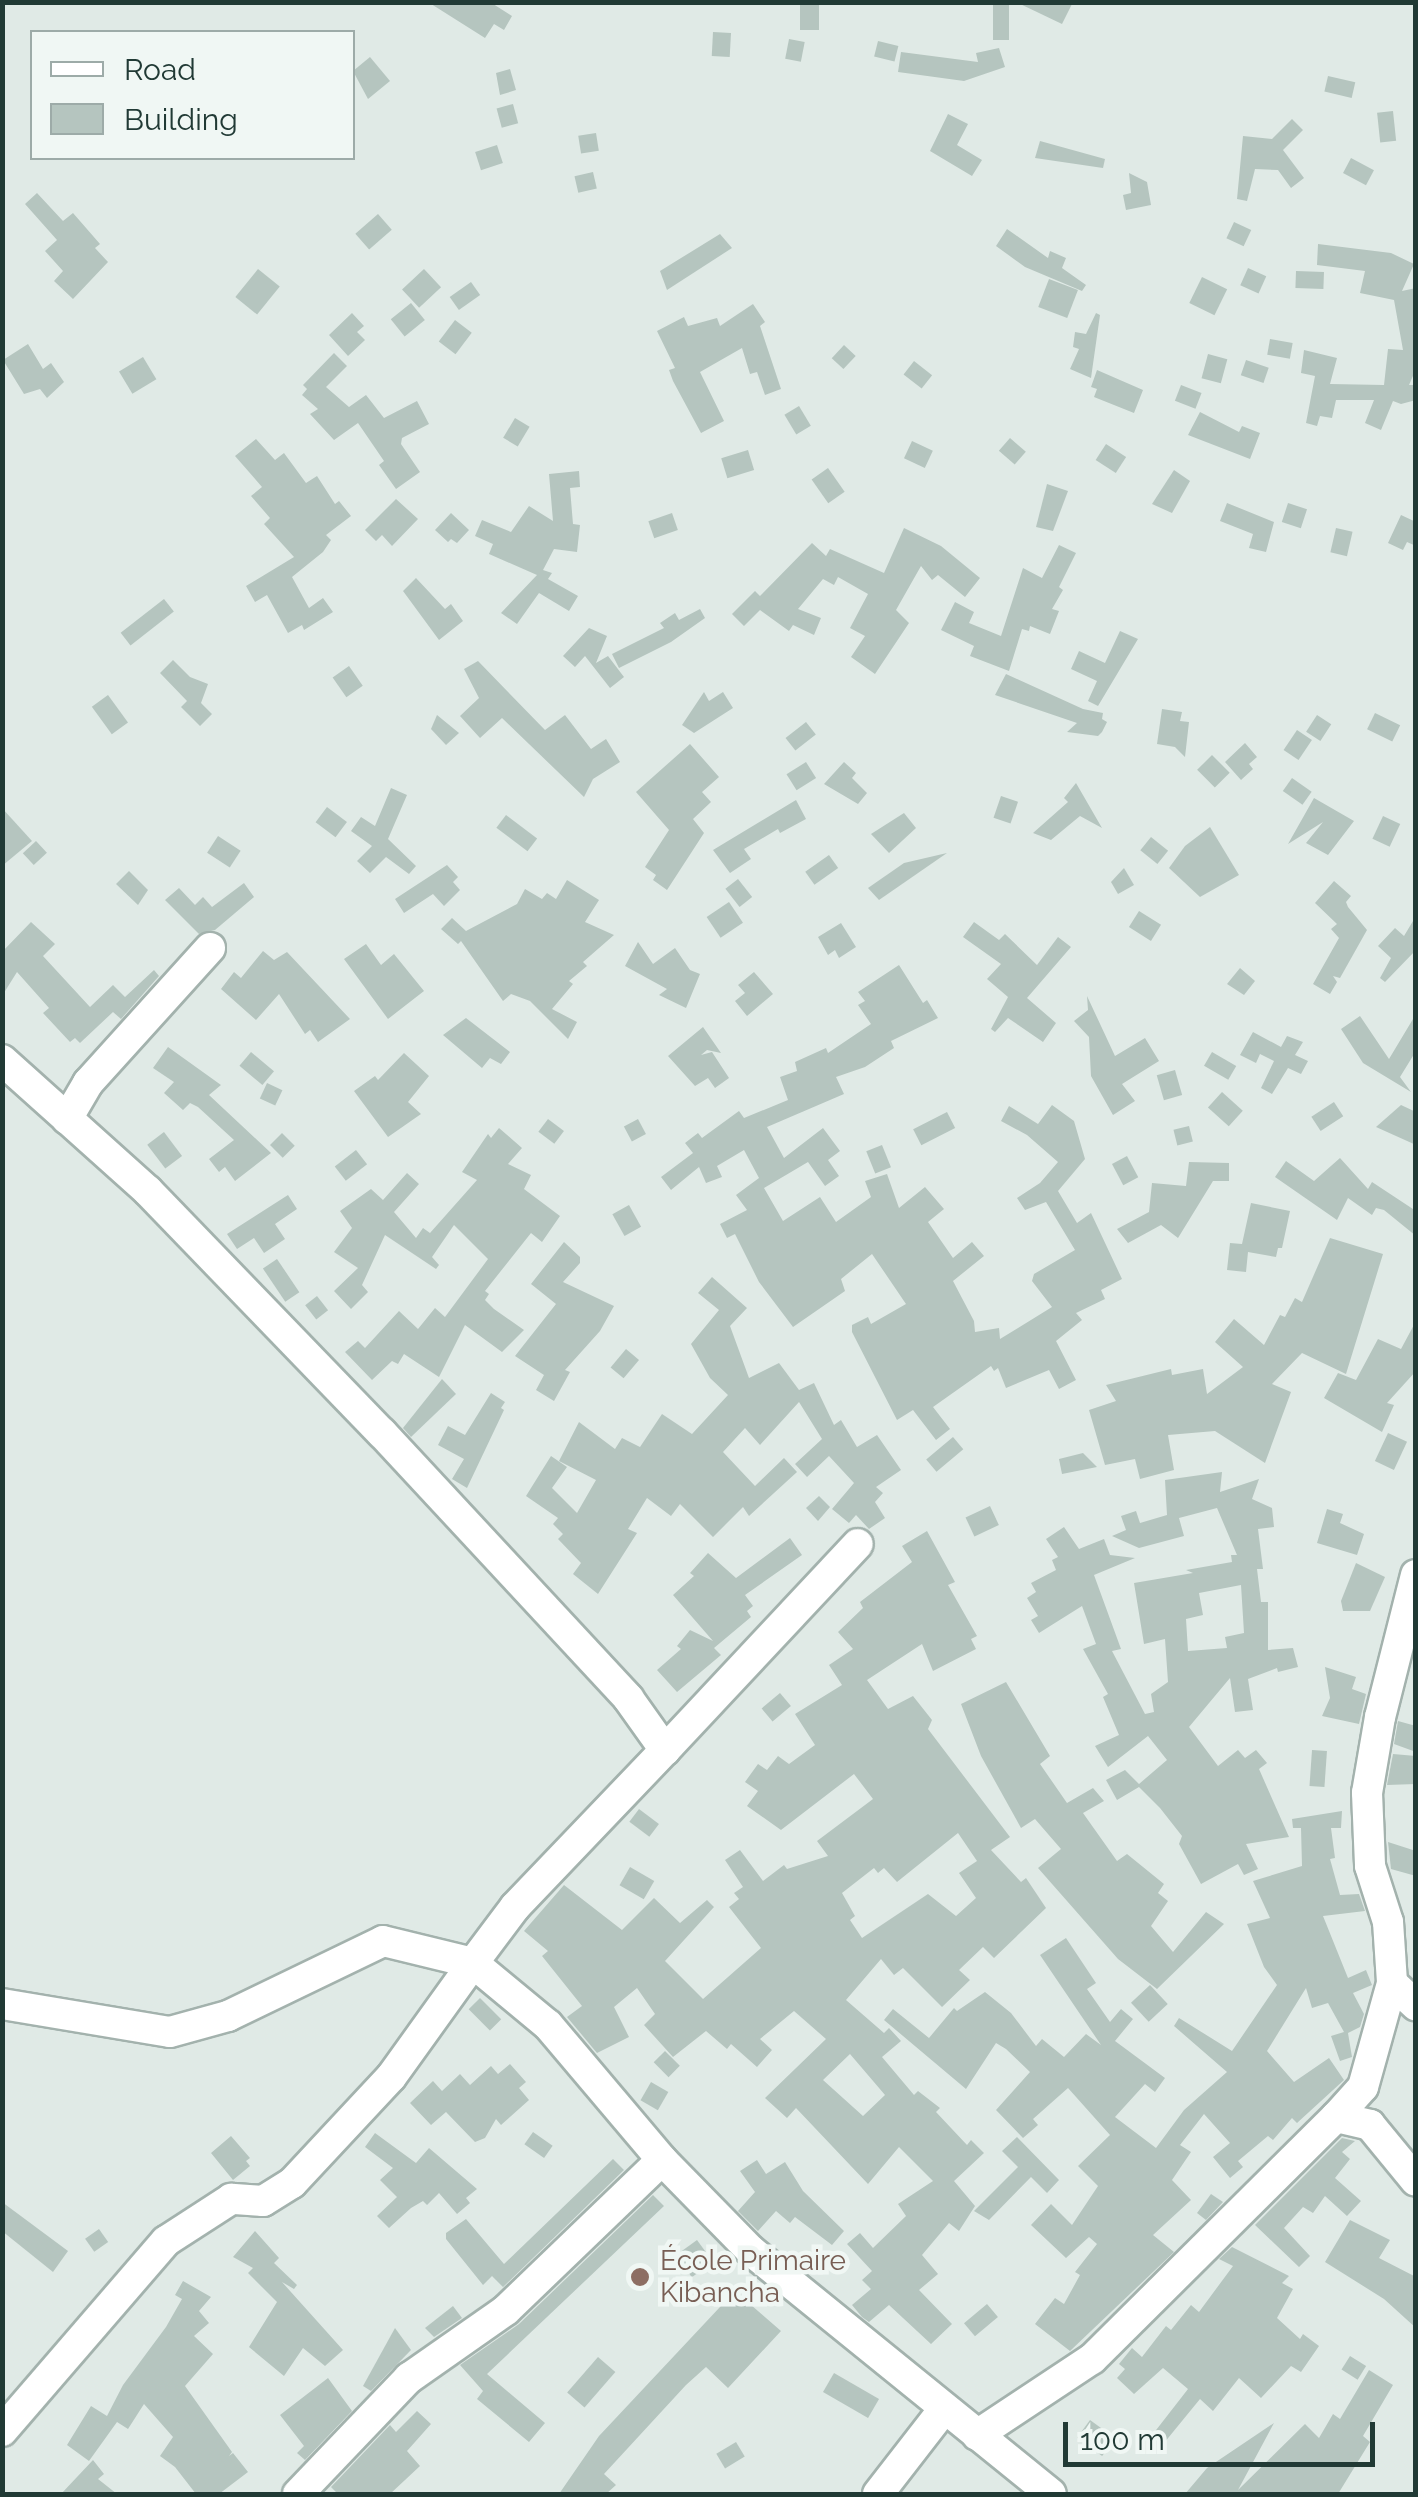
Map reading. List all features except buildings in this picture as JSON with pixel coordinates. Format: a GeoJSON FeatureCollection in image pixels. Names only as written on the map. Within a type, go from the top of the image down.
{"type":"FeatureCollection","features":[{"type":"Feature","properties":{"kind":"street"},"geometry":{"type":"LineString","coordinates":[[67,1119],[88,1083],[210,948]]}},
{"type":"Feature","properties":{"kind":"street"},"geometry":{"type":"LineString","coordinates":[[2,1060],[148,1191],[449,1504],[628,1698],[665,1750]]}},
{"type":"Feature","properties":{"kind":"street"},"geometry":{"type":"LineString","coordinates":[[2,2431],[166,2241],[231,2198],[263,2201],[292,2183],[391,2077],[515,1907],[858,1544]]}},
{"type":"Feature","properties":{"kind":"street"},"geometry":{"type":"LineString","coordinates":[[977,2435],[1092,2359],[1199,2258],[1363,2086],[1392,1983],[1388,1922],[1370,1866],[1367,1793],[1380,1716],[1416,1575]]}},
{"type":"Feature","properties":{"kind":"street"},"geometry":{"type":"LineString","coordinates":[[2,2004],[170,2032],[228,2016],[384,1941],[472,1963],[548,2025],[662,2160],[750,2250],[1051,2494]]}},
{"type":"Feature","properties":{"kind":"street"},"geometry":{"type":"LineString","coordinates":[[1392,1983],[1416,2005]]}},
{"type":"Feature","properties":{"kind":"street"},"geometry":{"type":"LineString","coordinates":[[1336,2117],[1370,2125],[1416,2180]]}},
{"type":"Feature","properties":{"kind":"street"},"geometry":{"type":"LineString","coordinates":[[298,2494],[409,2378],[506,2310],[662,2160]]}},
{"type":"Feature","properties":{"kind":"street"},"geometry":{"type":"LineString","coordinates":[[878,2494],[944,2409]]}},
{"type":"Feature","properties":{"kind":"place","name":"École Primaire Kibancha"},"geometry":{"type":"Point","coordinates":[640,2277]}}]}
